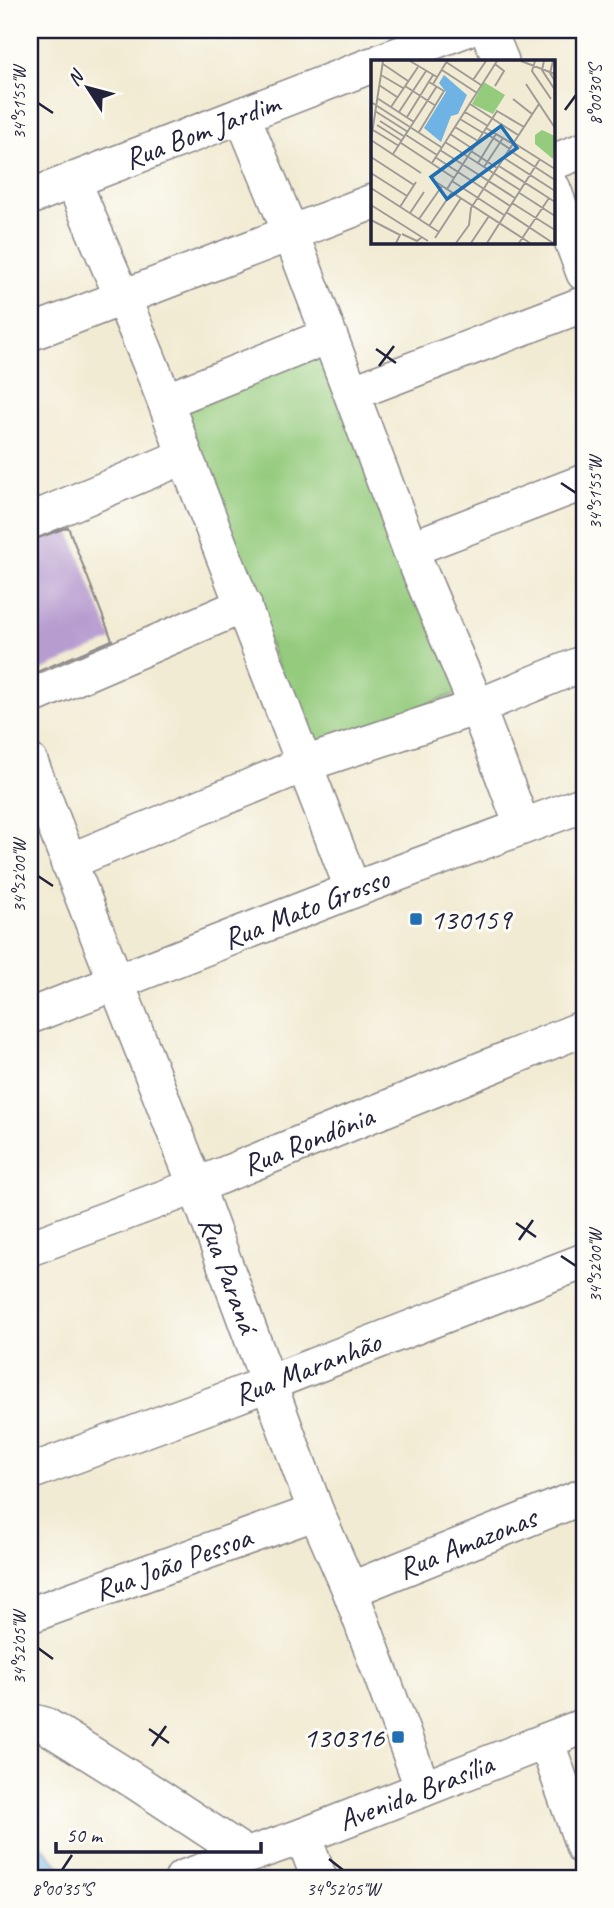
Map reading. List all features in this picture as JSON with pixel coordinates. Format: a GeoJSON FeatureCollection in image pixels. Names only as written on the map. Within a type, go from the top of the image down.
{"type":"FeatureCollection","features":[{"type":"Feature","properties":{"kind":"street"},"geometry":{"type":"LineString","coordinates":[[385,60],[464,30]]}},
{"type":"Feature","properties":{"kind":"street"},"geometry":{"type":"LineString","coordinates":[[488,30],[501,60]]}},
{"type":"Feature","properties":{"kind":"street","name":"Rua Bom Jardim"},"geometry":{"type":"LineString","coordinates":[[30,197],[371,66]]}},
{"type":"Feature","properties":{"kind":"street"},"geometry":{"type":"LineString","coordinates":[[242,115],[291,234],[410,548],[477,707],[522,825]]}},
{"type":"Feature","properties":{"kind":"street"},"geometry":{"type":"LineString","coordinates":[[554,162],[584,150]]}},
{"type":"Feature","properties":{"kind":"street"},"geometry":{"type":"LineString","coordinates":[[73,180],[166,401],[352,890]]}},
{"type":"Feature","properties":{"kind":"street"},"geometry":{"type":"LineString","coordinates":[[554,192],[584,273]]}},
{"type":"Feature","properties":{"kind":"street"},"geometry":{"type":"LineString","coordinates":[[30,333],[371,203]]}},
{"type":"Feature","properties":{"kind":"street"},"geometry":{"type":"LineString","coordinates":[[352,393],[584,304]]}},
{"type":"Feature","properties":{"kind":"street"},"geometry":{"type":"LineString","coordinates":[[166,401],[328,336]]}},
{"type":"Feature","properties":{"kind":"street"},"geometry":{"type":"LineString","coordinates":[[30,521],[185,456]]}},
{"type":"Feature","properties":{"kind":"street"},"geometry":{"type":"LineString","coordinates":[[410,548],[584,482]]}},
{"type":"Feature","properties":{"kind":"street"},"geometry":{"type":"LineString","coordinates":[[30,697],[244,605]]}},
{"type":"Feature","properties":{"kind":"street"},"geometry":{"type":"LineString","coordinates":[[68,862],[305,764],[477,707],[584,663]]}},
{"type":"Feature","properties":{"kind":"street","name":"Rua Paraná"},"geometry":{"type":"LineString","coordinates":[[34,785],[68,862],[196,1186],[316,1512],[350,1590],[423,1789]]}},
{"type":"Feature","properties":{"kind":"street","name":"Rua Mato Grosso"},"geometry":{"type":"LineString","coordinates":[[30,1016],[352,890],[584,804]]}},
{"type":"Feature","properties":{"kind":"street","name":"Rua Rondônia"},"geometry":{"type":"LineString","coordinates":[[30,1248],[196,1186],[584,1028]]}},
{"type":"Feature","properties":{"kind":"street","name":"Rua Maranhão"},"geometry":{"type":"LineString","coordinates":[[30,1472],[584,1261]]}},
{"type":"Feature","properties":{"kind":"street","name":"Rua Amazonas"},"geometry":{"type":"LineString","coordinates":[[350,1590],[584,1496]]}},
{"type":"Feature","properties":{"kind":"street","name":"Rua João Pessoa"},"geometry":{"type":"LineString","coordinates":[[30,1615],[316,1512]]}},
{"type":"Feature","properties":{"kind":"street"},"geometry":{"type":"LineString","coordinates":[[30,1721],[45,1726],[136,1782],[245,1854]]}},
{"type":"Feature","properties":{"kind":"street","name":"Avenida Brasília"},"geometry":{"type":"LineString","coordinates":[[183,1878],[245,1854],[303,1836],[584,1726]]}},
{"type":"Feature","properties":{"kind":"street"},"geometry":{"type":"LineString","coordinates":[[546,1741],[584,1848]]}},
{"type":"Feature","properties":{"kind":"street"},"geometry":{"type":"LineString","coordinates":[[303,1836],[319,1878]]}},
{"type":"Feature","properties":{"kind":"green space"},"geometry":{"type":"Polygon","coordinates":[[[332,339],[467,690],[309,748],[177,407],[332,339]]]}},
{"type":"Feature","properties":{"kind":"water"},"geometry":{"type":"Polygon","coordinates":[[[30,1838],[40,1844],[71,1878],[30,1878],[30,1838]]]}},
{"type":"Feature","properties":{"kind":"building"},"geometry":{"type":"Polygon","coordinates":[[[68,527],[112,640],[30,675],[30,541],[68,527]]]}},
{"type":"Feature","properties":{"kind":"place","name":"130159"},"geometry":{"type":"Point","coordinates":[416,919]}},
{"type":"Feature","properties":{"kind":"place","name":"130316"},"geometry":{"type":"Point","coordinates":[398,1737]}}]}
